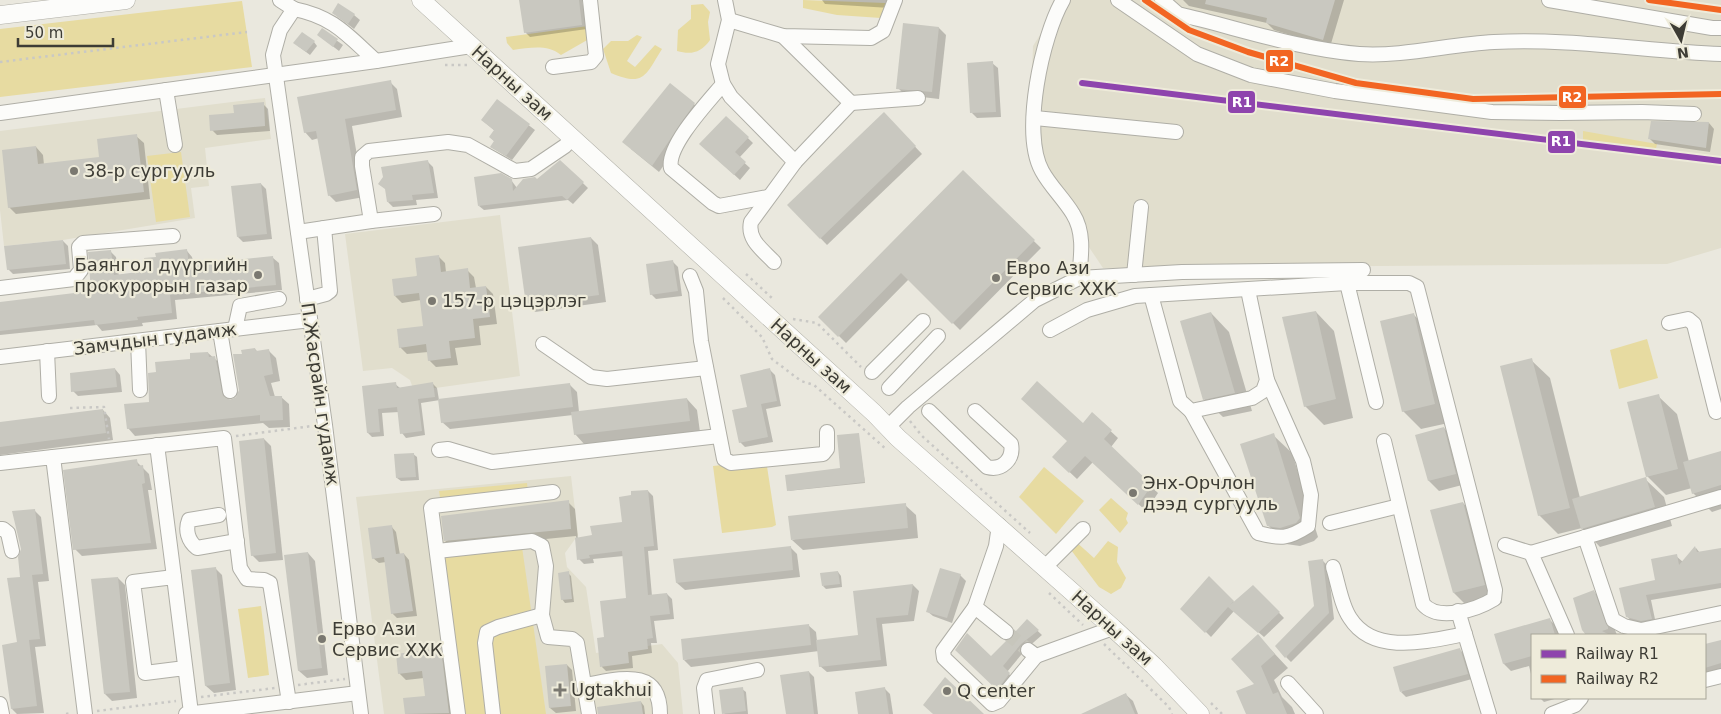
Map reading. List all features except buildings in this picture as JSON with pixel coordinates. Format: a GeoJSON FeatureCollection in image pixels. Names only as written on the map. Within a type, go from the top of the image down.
{"type":"FeatureCollection","features":[{"type":"Feature","properties":{"kind":"main road"},"geometry":{"type":"LineString","coordinates":[[0,14],[126,0]]}},
{"type":"Feature","properties":{"kind":"main road","name":"Нарны зам"},"geometry":{"type":"LineString","coordinates":[[421,0],[888,428],[1113,628],[1154,666],[1200,714]]}},
{"type":"Feature","properties":{"kind":"street"},"geometry":{"type":"LineString","coordinates":[[280,0],[294,9],[307,12],[335,24],[376,61]]}},
{"type":"Feature","properties":{"kind":"street"},"geometry":{"type":"LineString","coordinates":[[553,67],[591,62],[596,56],[590,0]]}},
{"type":"Feature","properties":{"kind":"street"},"geometry":{"type":"LineString","coordinates":[[725,0],[729,20],[718,64],[723,84],[731,97],[795,162]]}},
{"type":"Feature","properties":{"kind":"street"},"geometry":{"type":"LineString","coordinates":[[729,20],[782,36],[872,38],[883,30],[895,0]]}},
{"type":"Feature","properties":{"kind":"street"},"geometry":{"type":"LineString","coordinates":[[1063,0],[1054,16],[1035,88],[1034,145],[1041,170],[1074,216],[1082,246],[1079,278]]}},
{"type":"Feature","properties":{"kind":"street"},"geometry":{"type":"LineString","coordinates":[[1118,0],[1197,54],[1260,77],[1335,91],[1492,112],[1694,114]]}},
{"type":"Feature","properties":{"kind":"street"},"geometry":{"type":"LineString","coordinates":[[1162,0],[1178,14],[1319,49],[1361,54],[1424,50],[1494,42],[1573,44],[1721,54]]}},
{"type":"Feature","properties":{"kind":"street"},"geometry":{"type":"LineString","coordinates":[[1549,0],[1721,28]]}},
{"type":"Feature","properties":{"kind":"street","name":"П.Жасрайн гудамж"},"geometry":{"type":"LineString","coordinates":[[294,9],[280,30],[273,55],[325,425],[361,714]]}},
{"type":"Feature","properties":{"kind":"street"},"geometry":{"type":"LineString","coordinates":[[782,36],[851,103]]}},
{"type":"Feature","properties":{"kind":"street"},"geometry":{"type":"LineString","coordinates":[[0,113],[471,46]]}},
{"type":"Feature","properties":{"kind":"street"},"geometry":{"type":"LineString","coordinates":[[723,84],[682,136],[669,162],[671,168],[719,206],[768,197]]}},
{"type":"Feature","properties":{"kind":"street"},"geometry":{"type":"LineString","coordinates":[[166,90],[175,144]]}},
{"type":"Feature","properties":{"kind":"street"},"geometry":{"type":"LineString","coordinates":[[774,262],[753,241],[749,232],[750,222],[795,162],[851,103],[918,98]]}},
{"type":"Feature","properties":{"kind":"street"},"geometry":{"type":"LineString","coordinates":[[1035,118],[1176,132]]}},
{"type":"Feature","properties":{"kind":"street"},"geometry":{"type":"LineString","coordinates":[[371,221],[362,166],[362,157],[369,151],[454,143],[468,145],[515,171],[531,169],[566,146],[572,138]]}},
{"type":"Feature","properties":{"kind":"street"},"geometry":{"type":"LineString","coordinates":[[1134,275],[1141,208]]}},
{"type":"Feature","properties":{"kind":"street"},"geometry":{"type":"LineString","coordinates":[[298,232],[434,214]]}},
{"type":"Feature","properties":{"kind":"street"},"geometry":{"type":"LineString","coordinates":[[307,299],[326,294],[330,291],[324,228]]}},
{"type":"Feature","properties":{"kind":"street"},"geometry":{"type":"LineString","coordinates":[[0,288],[74,279],[81,270],[78,247],[82,243],[173,236]]}},
{"type":"Feature","properties":{"kind":"street"},"geometry":{"type":"LineString","coordinates":[[888,428],[908,407],[1036,300],[1079,278],[1182,272],[1364,270]]}},
{"type":"Feature","properties":{"kind":"street"},"geometry":{"type":"LineString","coordinates":[[690,276],[698,298],[706,368],[724,459],[731,463],[823,454],[827,449],[827,432]]}},
{"type":"Feature","properties":{"kind":"street"},"geometry":{"type":"LineString","coordinates":[[1347,283],[1376,402]]}},
{"type":"Feature","properties":{"kind":"street"},"geometry":{"type":"LineString","coordinates":[[1050,330],[1087,310],[1135,296],[1347,283],[1409,284],[1417,287],[1495,590],[1494,599],[1486,604],[1437,614],[1429,611],[1423,604],[1384,441]]}},
{"type":"Feature","properties":{"kind":"street"},"geometry":{"type":"LineString","coordinates":[[1151,295],[1180,401],[1191,411],[1258,533],[1279,538],[1294,535],[1308,526],[1311,495],[1303,461],[1267,380],[1248,290]]}},
{"type":"Feature","properties":{"kind":"street"},"geometry":{"type":"LineString","coordinates":[[235,329],[240,306],[279,299]]}},
{"type":"Feature","properties":{"kind":"street"},"geometry":{"type":"LineString","coordinates":[[1669,323],[1688,319],[1694,324],[1716,412]]}},
{"type":"Feature","properties":{"kind":"street","name":"Замчдын гудамж"},"geometry":{"type":"LineString","coordinates":[[0,357],[310,320]]}},
{"type":"Feature","properties":{"kind":"street"},"geometry":{"type":"LineString","coordinates":[[872,372],[923,321]]}},
{"type":"Feature","properties":{"kind":"street"},"geometry":{"type":"LineString","coordinates":[[220,331],[230,391]]}},
{"type":"Feature","properties":{"kind":"street"},"geometry":{"type":"LineString","coordinates":[[889,388],[938,336]]}},
{"type":"Feature","properties":{"kind":"street"},"geometry":{"type":"LineString","coordinates":[[138,341],[140,390]]}},
{"type":"Feature","properties":{"kind":"street"},"geometry":{"type":"LineString","coordinates":[[543,344],[591,377],[607,379],[706,368]]}},
{"type":"Feature","properties":{"kind":"street"},"geometry":{"type":"LineString","coordinates":[[47,351],[49,396]]}},
{"type":"Feature","properties":{"kind":"street"},"geometry":{"type":"LineString","coordinates":[[1191,411],[1252,398],[1263,391],[1267,380]]}},
{"type":"Feature","properties":{"kind":"street"},"geometry":{"type":"LineString","coordinates":[[929,411],[987,467],[994,469],[1003,466],[1011,456],[1011,444],[975,411]]}},
{"type":"Feature","properties":{"kind":"street"},"geometry":{"type":"LineString","coordinates":[[439,450],[448,449],[492,462],[719,436]]}},
{"type":"Feature","properties":{"kind":"street"},"geometry":{"type":"LineString","coordinates":[[0,463],[224,438],[240,568],[247,580],[264,580],[270,583],[289,702]]}},
{"type":"Feature","properties":{"kind":"street"},"geometry":{"type":"LineString","coordinates":[[157,445],[189,699],[188,714],[267,709],[289,702],[358,694]]}},
{"type":"Feature","properties":{"kind":"street"},"geometry":{"type":"LineString","coordinates":[[53,457],[85,713]]}},
{"type":"Feature","properties":{"kind":"street"},"geometry":{"type":"LineString","coordinates":[[458,714],[431,508],[433,506],[553,492]]}},
{"type":"Feature","properties":{"kind":"street"},"geometry":{"type":"LineString","coordinates":[[1505,545],[1531,553],[1721,497]]}},
{"type":"Feature","properties":{"kind":"street"},"geometry":{"type":"LineString","coordinates":[[1330,523],[1399,506]]}},
{"type":"Feature","properties":{"kind":"street"},"geometry":{"type":"LineString","coordinates":[[218,515],[188,520],[187,525],[191,544],[197,548],[237,541]]}},
{"type":"Feature","properties":{"kind":"street"},"geometry":{"type":"LineString","coordinates":[[998,525],[996,546],[975,607],[943,652],[944,658],[992,704],[999,701],[1032,653],[1095,636],[1113,628]]}},
{"type":"Feature","properties":{"kind":"street"},"geometry":{"type":"LineString","coordinates":[[0,529],[8,533],[12,551]]}},
{"type":"Feature","properties":{"kind":"street"},"geometry":{"type":"LineString","coordinates":[[1045,567],[1083,529]]}},
{"type":"Feature","properties":{"kind":"street"},"geometry":{"type":"LineString","coordinates":[[1585,537],[1613,620],[1624,626],[1641,630],[1721,613]]}},
{"type":"Feature","properties":{"kind":"street"},"geometry":{"type":"LineString","coordinates":[[437,551],[532,541],[542,546],[546,566],[542,616],[548,637],[572,640],[577,643],[589,714]]}},
{"type":"Feature","properties":{"kind":"street"},"geometry":{"type":"LineString","coordinates":[[1531,553],[1567,634]]}},
{"type":"Feature","properties":{"kind":"street"},"geometry":{"type":"LineString","coordinates":[[1333,567],[1349,617],[1364,634],[1389,642],[1416,643],[1464,634]]}},
{"type":"Feature","properties":{"kind":"street"},"geometry":{"type":"LineString","coordinates":[[174,577],[133,582],[145,673],[185,668]]}},
{"type":"Feature","properties":{"kind":"street"},"geometry":{"type":"LineString","coordinates":[[975,607],[1006,632]]}},
{"type":"Feature","properties":{"kind":"street"},"geometry":{"type":"LineString","coordinates":[[1458,611],[1489,714]]}},
{"type":"Feature","properties":{"kind":"street"},"geometry":{"type":"LineString","coordinates":[[493,714],[485,643],[486,632],[498,627],[542,616]]}},
{"type":"Feature","properties":{"kind":"street"},"geometry":{"type":"LineString","coordinates":[[707,714],[704,688],[707,680],[757,670]]}},
{"type":"Feature","properties":{"kind":"street"},"geometry":{"type":"LineString","coordinates":[[1706,680],[1721,676]]}},
{"type":"Feature","properties":{"kind":"street"},"geometry":{"type":"LineString","coordinates":[[584,685],[636,678],[651,686],[660,700],[660,714]]}},
{"type":"Feature","properties":{"kind":"street"},"geometry":{"type":"LineString","coordinates":[[1288,683],[1316,714]]}},
{"type":"Feature","properties":{"kind":"street"},"geometry":{"type":"LineString","coordinates":[[1552,714],[1575,705],[1580,699]]}},
{"type":"Feature","properties":{"kind":"street"},"geometry":{"type":"LineString","coordinates":[[0,704],[2,714]]}},
{"type":"Feature","properties":{"kind":"path"},"geometry":{"type":"LineString","coordinates":[[0,62],[247,32]]}},
{"type":"Feature","properties":{"kind":"path"},"geometry":{"type":"LineString","coordinates":[[443,65],[473,66]]}},
{"type":"Feature","properties":{"kind":"path"},"geometry":{"type":"LineString","coordinates":[[720,295],[762,337],[772,359],[801,381],[814,385],[888,451]]}},
{"type":"Feature","properties":{"kind":"path"},"geometry":{"type":"LineString","coordinates":[[70,408],[104,407],[111,450]]}},
{"type":"Feature","properties":{"kind":"path"},"geometry":{"type":"LineString","coordinates":[[224,438],[325,425]]}},
{"type":"Feature","properties":{"kind":"path"},"geometry":{"type":"LineString","coordinates":[[1044,589],[1169,707],[1172,714]]}},
{"type":"Feature","properties":{"kind":"path"},"geometry":{"type":"LineString","coordinates":[[85,713],[189,699]]}},
{"type":"Feature","properties":{"kind":"shaded area"},"geometry":{"type":"Polygon","coordinates":[[[803,0],[886,3],[887,11],[881,18],[837,15],[803,8],[803,0]]]}},
{"type":"Feature","properties":{"kind":"shaded area"},"geometry":{"type":"Polygon","coordinates":[[[1062,0],[1721,0],[1721,248],[1667,264],[1103,268],[1029,158],[1033,46],[1062,0]]]}},
{"type":"Feature","properties":{"kind":"shaded area"},"geometry":{"type":"Polygon","coordinates":[[[242,1],[252,67],[0,97],[0,29],[242,1]]]}},
{"type":"Feature","properties":{"kind":"shaded area"},"geometry":{"type":"Polygon","coordinates":[[[703,4],[710,12],[708,22],[710,40],[703,48],[695,52],[677,51],[678,30],[691,19],[691,5],[703,4]]]}},
{"type":"Feature","properties":{"kind":"shaded area"},"geometry":{"type":"Polygon","coordinates":[[[588,26],[589,39],[561,55],[544,48],[513,50],[507,43],[506,37],[588,26]]]}},
{"type":"Feature","properties":{"kind":"shaded area"},"geometry":{"type":"Polygon","coordinates":[[[637,35],[642,37],[627,61],[635,67],[655,45],[662,49],[652,66],[637,79],[630,79],[611,73],[603,49],[611,41],[628,41],[637,35]]]}},
{"type":"Feature","properties":{"kind":"shaded area","name":"38-р сургууль"},"geometry":{"type":"Polygon","coordinates":[[[265,98],[271,139],[205,148],[209,186],[191,188],[195,218],[63,240],[4,246],[0,210],[0,131],[265,98]]]}},
{"type":"Feature","properties":{"kind":"shaded area"},"geometry":{"type":"Polygon","coordinates":[[[1583,131],[1657,144],[1655,153],[1583,143],[1583,131]]]}},
{"type":"Feature","properties":{"kind":"shaded area"},"geometry":{"type":"Polygon","coordinates":[[[181,152],[190,217],[156,222],[147,156],[181,152]]]}},
{"type":"Feature","properties":{"kind":"shaded area","name":"157-р цэцэрлэг"},"geometry":{"type":"Polygon","coordinates":[[[500,215],[520,376],[414,391],[410,380],[392,368],[363,371],[345,234],[500,215]]]}},
{"type":"Feature","properties":{"kind":"shaded area"},"geometry":{"type":"Polygon","coordinates":[[[1647,339],[1658,378],[1619,389],[1610,350],[1647,339]]]}},
{"type":"Feature","properties":{"kind":"shaded area"},"geometry":{"type":"Polygon","coordinates":[[[766,460],[776,525],[722,533],[713,466],[766,460]]]}},
{"type":"Feature","properties":{"kind":"shaded area"},"geometry":{"type":"Polygon","coordinates":[[[1044,467],[1084,501],[1056,534],[1019,497],[1044,467]]]}},
{"type":"Feature","properties":{"kind":"shaded area"},"geometry":{"type":"Polygon","coordinates":[[[571,476],[578,535],[565,553],[567,567],[586,587],[596,653],[662,644],[678,663],[683,714],[384,714],[356,497],[571,476]]]}},
{"type":"Feature","properties":{"kind":"shaded area"},"geometry":{"type":"Polygon","coordinates":[[[527,483],[528,493],[441,503],[439,491],[527,483]]]}},
{"type":"Feature","properties":{"kind":"shaded area"},"geometry":{"type":"Polygon","coordinates":[[[1111,498],[1128,513],[1126,519],[1128,523],[1120,533],[1099,510],[1111,498]]]}},
{"type":"Feature","properties":{"kind":"shaded area"},"geometry":{"type":"Polygon","coordinates":[[[1074,540],[1094,558],[1108,541],[1118,547],[1117,562],[1126,578],[1121,588],[1111,594],[1099,587],[1068,546],[1074,540]]]}},
{"type":"Feature","properties":{"kind":"shaded area"},"geometry":{"type":"Polygon","coordinates":[[[522,547],[546,714],[457,714],[437,557],[522,547]]]}},
{"type":"Feature","properties":{"kind":"shaded area"},"geometry":{"type":"Polygon","coordinates":[[[261,606],[269,675],[248,678],[238,609],[261,606]]]}},
{"type":"Feature","properties":{"kind":"tunnel"},"geometry":{"type":"LineString","coordinates":[[1006,632],[1028,650]]}},
{"type":"Feature","properties":{"kind":"rail line","name":"R2"},"geometry":{"type":"LineString","coordinates":[[1145,0],[1189,30],[1248,52],[1356,83],[1473,99],[1721,94]]}},
{"type":"Feature","properties":{"kind":"rail line","name":"R2"},"geometry":{"type":"LineString","coordinates":[[1649,0],[1721,10]]}},
{"type":"Feature","properties":{"kind":"rail line","name":"R1"},"geometry":{"type":"LineString","coordinates":[[1082,83],[1721,161]]}},
{"type":"Feature","properties":{"kind":"place","name":"38-р сургууль"},"geometry":{"type":"Point","coordinates":[74,171]}},
{"type":"Feature","properties":{"kind":"place","name":"Баянгол дүүргийн прокурорын газар"},"geometry":{"type":"Point","coordinates":[258,275]}},
{"type":"Feature","properties":{"kind":"place","name":"Евро Ази Сервис ХХК"},"geometry":{"type":"Point","coordinates":[996,278]}},
{"type":"Feature","properties":{"kind":"place","name":"157-р цэцэрлэг"},"geometry":{"type":"Point","coordinates":[432,301]}},
{"type":"Feature","properties":{"kind":"place","name":"Энх-Орчлон дээд сургууль"},"geometry":{"type":"Point","coordinates":[1133,493]}},
{"type":"Feature","properties":{"kind":"place","name":"Ерво Ази Сервис ХХК"},"geometry":{"type":"Point","coordinates":[322,639]}},
{"type":"Feature","properties":{"kind":"place","name":"Ugtakhui"},"geometry":{"type":"Point","coordinates":[560,690]}},
{"type":"Feature","properties":{"kind":"place","name":"Q center"},"geometry":{"type":"Point","coordinates":[947,691]}}]}
